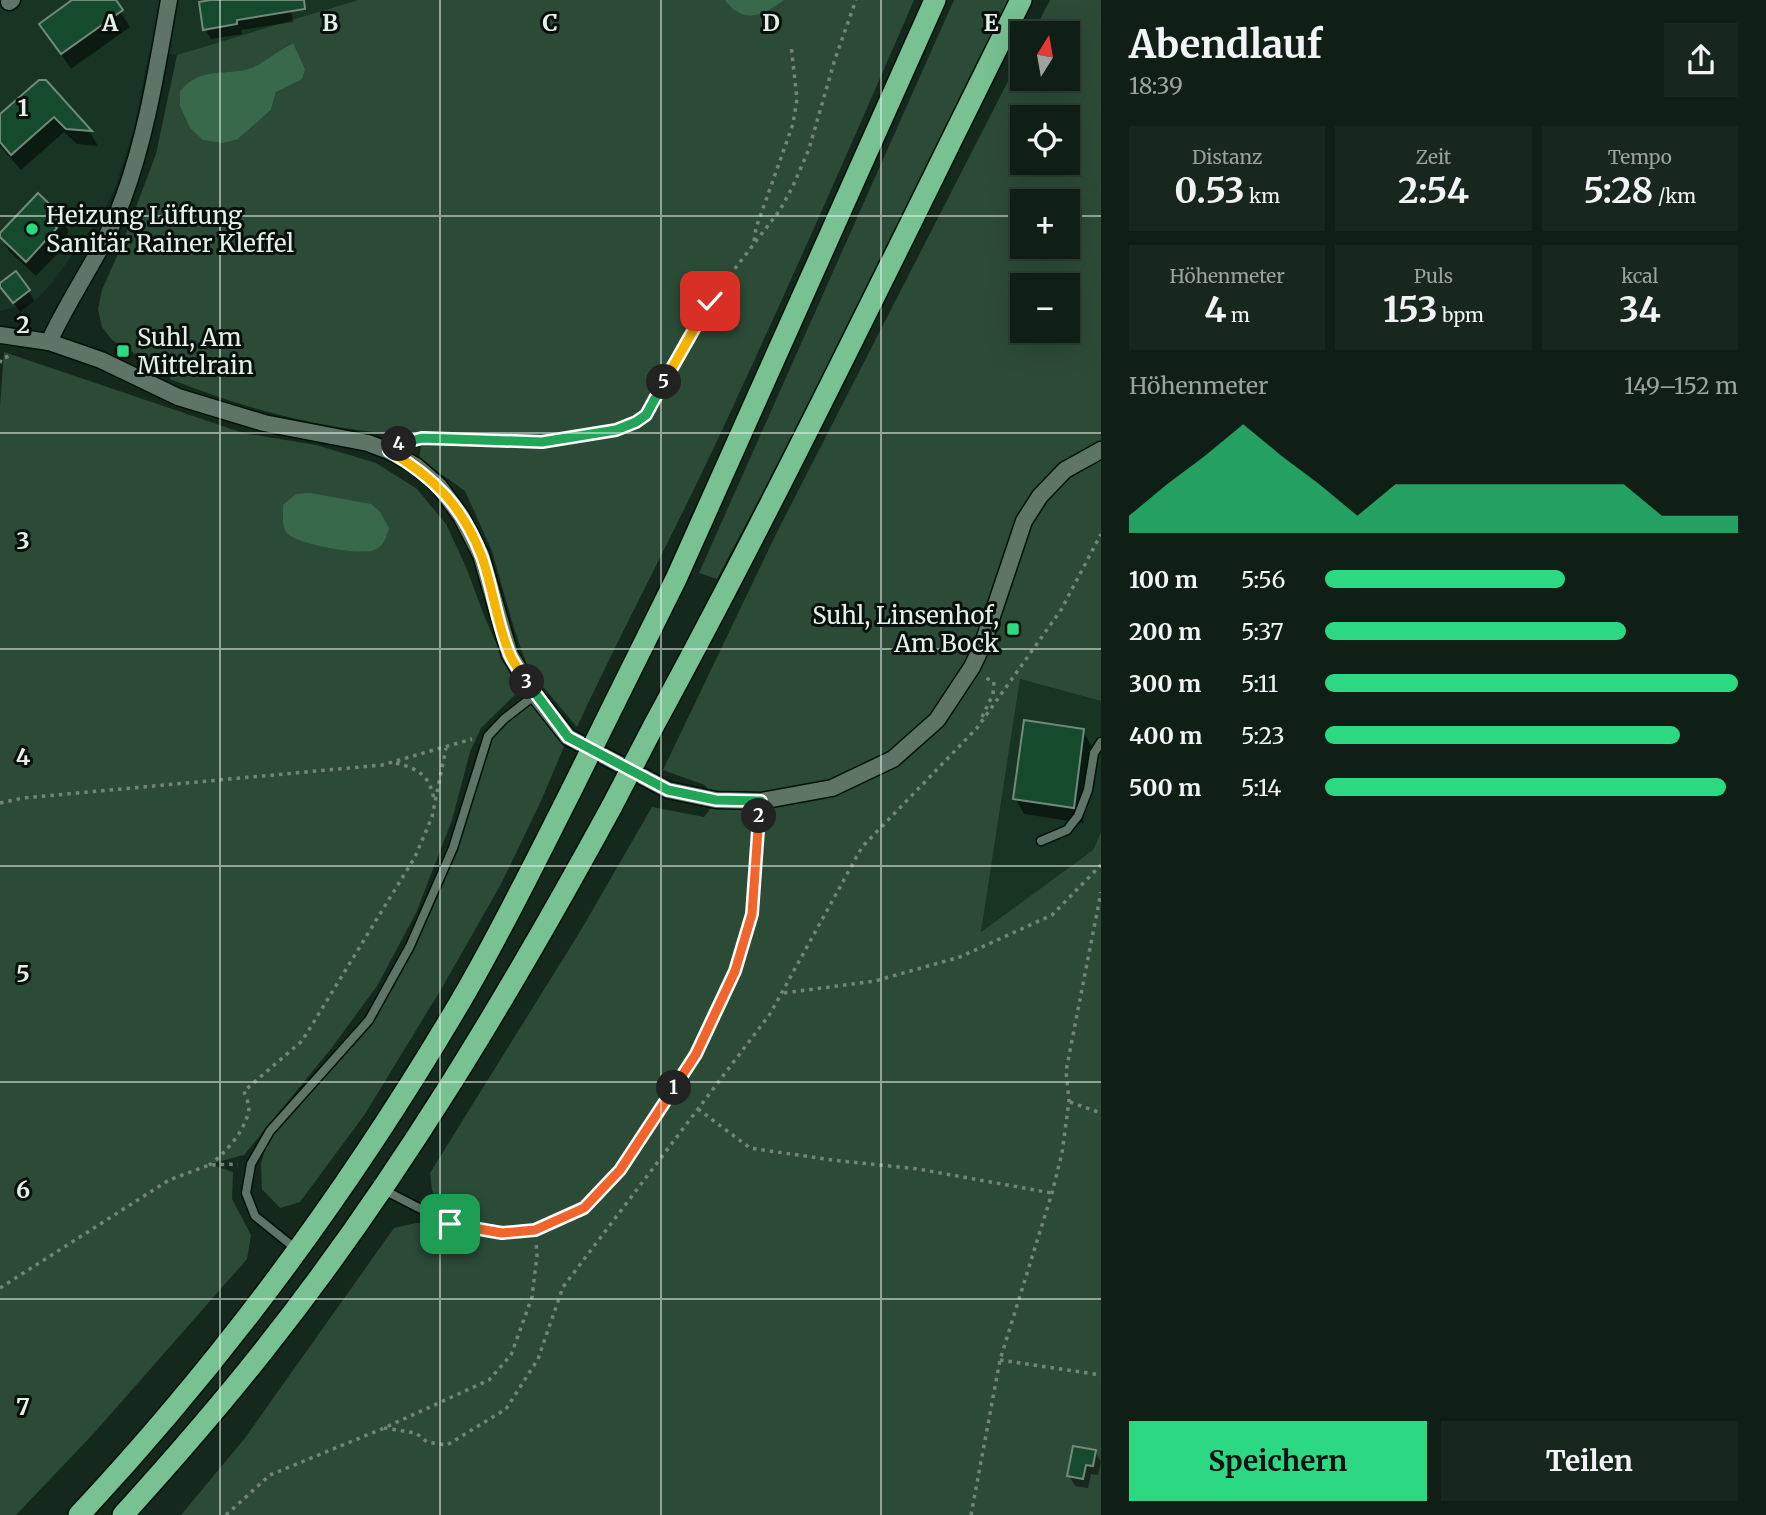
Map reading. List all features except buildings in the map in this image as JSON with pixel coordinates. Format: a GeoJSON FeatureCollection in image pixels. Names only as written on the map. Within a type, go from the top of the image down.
{"type":"FeatureCollection","features":[{"type":"Feature","properties":{"kind":"highway"},"geometry":{"type":"LineString","coordinates":[[79,1515],[152,1433],[298,1251],[386,1122],[464,996],[520,894],[676,579],[935,0]]}},
{"type":"Feature","properties":{"kind":"highway"},"geometry":{"type":"LineString","coordinates":[[123,1515],[206,1422],[266,1348],[382,1188],[494,1015],[554,912],[722,600],[831,388],[1021,0]]}},
{"type":"Feature","properties":{"kind":"street"},"geometry":{"type":"LineString","coordinates":[[49,342],[123,200],[147,124],[169,0]]}},
{"type":"Feature","properties":{"kind":"street"},"geometry":{"type":"LineString","coordinates":[[0,335],[49,342],[101,360],[178,397],[264,423],[368,443],[415,466],[439,486],[461,516],[481,555],[510,655],[535,695],[568,737],[668,790],[716,800],[761,801],[832,788],[893,759],[937,720],[971,669],[982,646],[1024,521],[1040,496],[1065,470],[1101,450]]}},
{"type":"Feature","properties":{"kind":"lane"},"geometry":{"type":"LineString","coordinates":[[298,1251],[255,1216],[246,1192],[250,1164],[270,1131],[369,1020],[410,946],[453,848],[488,736],[504,719],[535,695]]}},
{"type":"Feature","properties":{"kind":"lane"},"geometry":{"type":"LineString","coordinates":[[1041,841],[1067,830],[1078,816],[1088,790],[1094,753],[1101,742]]}},
{"type":"Feature","properties":{"kind":"lane"},"geometry":{"type":"LineString","coordinates":[[382,1188],[450,1224],[502,1233],[535,1230],[584,1208],[620,1170],[696,1054],[735,971],[752,914],[761,801]]}},
{"type":"Feature","properties":{"kind":"path"},"geometry":{"type":"LineString","coordinates":[[389,451],[398,444],[422,438],[542,442],[593,434],[636,422],[646,415],[710,301],[780,209],[803,162],[856,0]]}},
{"type":"Feature","properties":{"kind":"path"},"geometry":{"type":"LineString","coordinates":[[754,243],[756,228],[793,124],[797,99],[791,45]]}},
{"type":"Feature","properties":{"kind":"path"},"geometry":{"type":"LineString","coordinates":[[384,1428],[416,1433],[427,1442],[447,1445],[506,1409],[538,1359],[563,1287],[771,1014],[862,847],[977,728],[1061,610],[1101,534]]}},
{"type":"Feature","properties":{"kind":"path"},"geometry":{"type":"LineString","coordinates":[[971,669],[994,682],[993,694],[977,728]]}},
{"type":"Feature","properties":{"kind":"path"},"geometry":{"type":"LineString","coordinates":[[0,803],[23,798],[382,765],[446,748],[461,741],[488,736]]}},
{"type":"Feature","properties":{"kind":"path"},"geometry":{"type":"LineString","coordinates":[[0,1288],[169,1180],[209,1165],[224,1154],[241,1129],[249,1107],[244,1091],[302,1041],[415,857],[435,804],[446,748]]}},
{"type":"Feature","properties":{"kind":"path"},"geometry":{"type":"LineString","coordinates":[[394,762],[413,767],[425,777],[432,788],[435,804]]}},
{"type":"Feature","properties":{"kind":"path"},"geometry":{"type":"LineString","coordinates":[[783,993],[875,981],[960,957],[1052,915],[1101,865]]}},
{"type":"Feature","properties":{"kind":"path"},"geometry":{"type":"LineString","coordinates":[[971,1515],[1000,1360],[1062,1153],[1069,1101],[1066,1071],[1101,892]]}},
{"type":"Feature","properties":{"kind":"path"},"geometry":{"type":"LineString","coordinates":[[1069,1101],[1101,1113]]}},
{"type":"Feature","properties":{"kind":"path"},"geometry":{"type":"LineString","coordinates":[[698,1109],[750,1148],[918,1169],[1052,1193]]}},
{"type":"Feature","properties":{"kind":"path"},"geometry":{"type":"LineString","coordinates":[[209,1165],[250,1164]]}},
{"type":"Feature","properties":{"kind":"path"},"geometry":{"type":"LineString","coordinates":[[226,1515],[270,1475],[384,1428],[489,1380],[511,1355],[533,1297],[537,1255],[535,1230]]}},
{"type":"Feature","properties":{"kind":"path"},"geometry":{"type":"LineString","coordinates":[[1000,1360],[1101,1375]]}},
{"type":"Feature","properties":{"kind":"shaded area"},"geometry":{"type":"Polygon","coordinates":[[[0,0],[358,0],[177,55],[149,52],[134,130],[115,188],[102,214],[38,298],[0,311],[0,0]]]}},
{"type":"Feature","properties":{"kind":"shaded area"},"geometry":{"type":"Polygon","coordinates":[[[358,0],[914,0],[717,441],[577,727],[528,669],[492,551],[465,491],[419,458],[423,436],[325,425],[233,402],[170,379],[171,375],[112,340],[102,327],[98,309],[102,290],[156,154],[177,55],[358,0]],[[292,43],[253,67],[204,76],[180,91],[238,139],[271,110],[276,92],[305,69],[292,43]]]}},
{"type":"Feature","properties":{"kind":"shaded area"},"geometry":{"type":"Polygon","coordinates":[[[725,0],[784,0],[761,14],[746,15],[732,8],[725,0]]]}},
{"type":"Feature","properties":{"kind":"shaded area"},"geometry":{"type":"Polygon","coordinates":[[[954,0],[1009,0],[818,387],[717,579],[699,573],[954,0]]]}},
{"type":"Feature","properties":{"kind":"shaded area"},"geometry":{"type":"Polygon","coordinates":[[[1050,0],[1101,0],[1101,701],[1020,679],[981,932],[1093,850],[1101,832],[1101,1515],[181,1515],[245,1438],[394,1228],[416,1223],[449,1224],[432,1190],[430,1173],[581,930],[652,807],[704,817],[716,801],[705,785],[663,770],[777,532],[1010,77],[1010,91],[1080,91],[1080,21],[1039,21],[1050,0]]]}},
{"type":"Feature","properties":{"kind":"shaded area"},"geometry":{"type":"Polygon","coordinates":[[[293,43],[305,69],[302,79],[276,92],[271,110],[238,139],[223,143],[203,140],[190,128],[180,106],[180,91],[188,83],[205,75],[251,68],[293,43]]]}},
{"type":"Feature","properties":{"kind":"shaded area"},"geometry":{"type":"Polygon","coordinates":[[[4,352],[243,433],[316,445],[376,463],[417,489],[446,524],[518,692],[481,728],[470,752],[452,820],[416,913],[377,986],[330,1050],[244,1155],[210,1164],[233,1172],[232,1199],[251,1235],[247,1259],[94,1433],[16,1515],[0,1515],[0,407],[4,352]]]}},
{"type":"Feature","properties":{"kind":"shaded area"},"geometry":{"type":"Polygon","coordinates":[[[310,493],[371,504],[380,512],[389,528],[386,538],[374,550],[356,551],[314,545],[292,536],[286,532],[284,526],[283,505],[296,494],[310,493]]]}},
{"type":"Feature","properties":{"kind":"shaded area"},"geometry":{"type":"Polygon","coordinates":[[[1020,679],[1101,701],[1101,832],[1093,850],[981,933],[1020,679]]]}},
{"type":"Feature","properties":{"kind":"shaded area"},"geometry":{"type":"Polygon","coordinates":[[[535,695],[568,737],[501,884],[365,1114],[300,1202],[280,1208],[262,1189],[261,1164],[270,1131],[369,1020],[410,946],[453,848],[488,736],[535,695]]]}},
{"type":"Feature","properties":{"kind":"place","name":"Heizung Lüftung Sanitär Rainer Kleffel"},"geometry":{"type":"Point","coordinates":[32,229]}},
{"type":"Feature","properties":{"kind":"place","name":"Suhl, Am Mittelrain"},"geometry":{"type":"Point","coordinates":[123,351]}},
{"type":"Feature","properties":{"kind":"place","name":"Suhl, Linsenhof, Am Bock"},"geometry":{"type":"Point","coordinates":[1013,629]}},
{"type":"Feature","properties":{"kind":"route"},"geometry":{"type":"LineString","coordinates":[[450,1224],[502,1233],[535,1230],[584,1208],[620,1170],[696,1054],[735,971],[752,914],[761,801],[716,800],[668,790],[568,737],[535,695],[510,655],[481,555],[461,516],[439,486],[415,466],[389,451],[398,444],[422,438],[542,442],[616,430],[636,422],[646,415],[710,301]]}}]}
